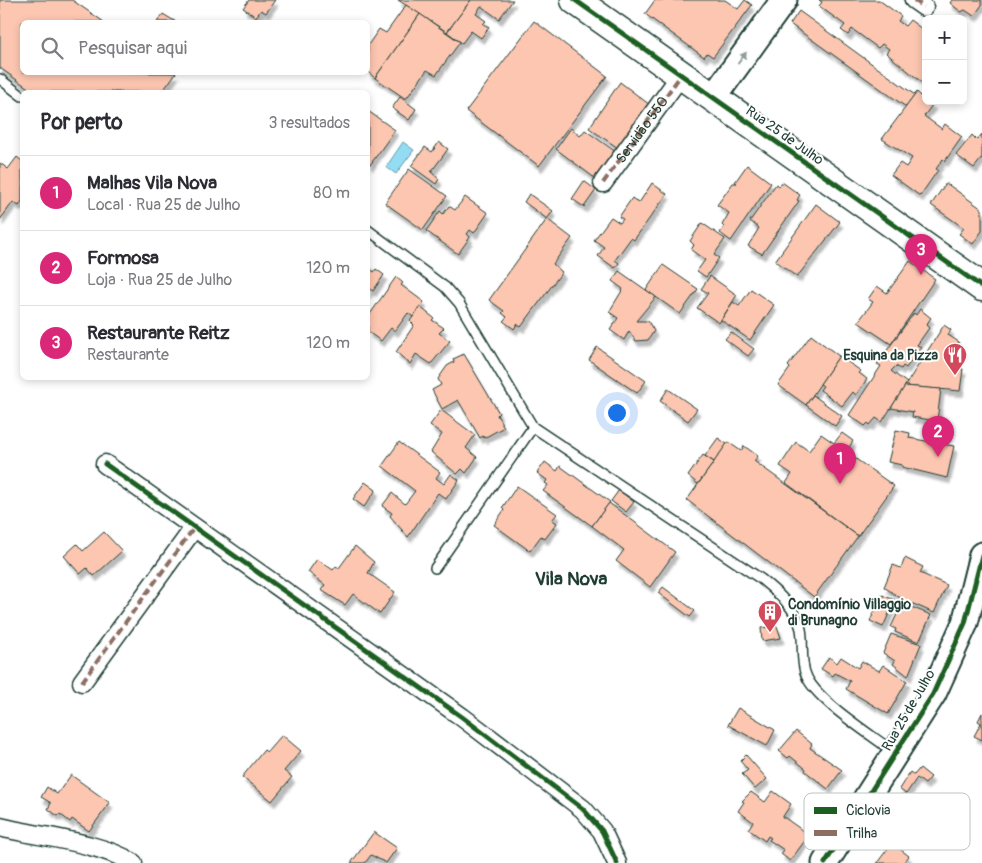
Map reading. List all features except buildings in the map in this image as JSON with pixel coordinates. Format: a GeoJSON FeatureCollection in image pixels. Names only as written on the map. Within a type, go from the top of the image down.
{"type":"FeatureCollection","features":[{"type":"Feature","properties":{"kind":"main road"},"geometry":{"type":"LineString","coordinates":[[713,98],[784,0]]}},
{"type":"Feature","properties":{"kind":"main road","name":"Rua 25 de Julho"},"geometry":{"type":"LineString","coordinates":[[580,1],[680,75],[982,287]]}},
{"type":"Feature","properties":{"kind":"main road","name":"Rua 25 de Julho"},"geometry":{"type":"LineString","coordinates":[[871,793],[933,694],[965,623],[982,555]]}},
{"type":"Feature","properties":{"kind":"main road","name":"Rua 25 de Julho"},"geometry":{"type":"LineString","coordinates":[[825,863],[833,850]]}},
{"type":"Feature","properties":{"kind":"street","name":"Servidão 550"},"geometry":{"type":"LineString","coordinates":[[603,183],[680,75]]}},
{"type":"Feature","properties":{"kind":"street"},"geometry":{"type":"LineString","coordinates":[[105,464],[462,717],[583,809],[602,831],[616,863]]}},
{"type":"Feature","properties":{"kind":"street"},"geometry":{"type":"LineString","coordinates":[[82,682],[194,528]]}},
{"type":"Feature","properties":{"kind":"street"},"geometry":{"type":"LineString","coordinates":[[0,827],[90,846],[124,857],[134,863]]}},
{"type":"Feature","properties":{"kind":"lane"},"geometry":{"type":"LineString","coordinates":[[0,79],[20,94]]}},
{"type":"Feature","properties":{"kind":"lane"},"geometry":{"type":"LineString","coordinates":[[370,231],[445,287],[459,303],[533,427],[761,579],[776,592],[794,612],[801,630],[805,675],[816,692],[896,754]]}},
{"type":"Feature","properties":{"kind":"lane"},"geometry":{"type":"LineString","coordinates":[[435,568],[533,427]]}},
{"type":"Feature","properties":{"kind":"water"},"geometry":{"type":"Polygon","coordinates":[[[403,142],[414,150],[396,174],[386,167],[403,142]]]}},
{"type":"Feature","properties":{"kind":"marked path"},"geometry":{"type":"LineString","coordinates":[[914,0],[924,7]]}},
{"type":"Feature","properties":{"kind":"marked path"},"geometry":{"type":"LineString","coordinates":[[603,183],[681,75]]}},
{"type":"Feature","properties":{"kind":"marked path"},"geometry":{"type":"LineString","coordinates":[[82,682],[194,528]]}},
{"type":"Feature","properties":{"kind":"cycle path"},"geometry":{"type":"LineString","coordinates":[[575,0],[982,287]]}},
{"type":"Feature","properties":{"kind":"cycle path"},"geometry":{"type":"LineString","coordinates":[[105,464],[462,717],[583,809],[602,831],[617,863]]}},
{"type":"Feature","properties":{"kind":"cycle path"},"geometry":{"type":"LineString","coordinates":[[870,793],[933,694],[965,623],[982,555]]}},
{"type":"Feature","properties":{"kind":"cycle path"},"geometry":{"type":"LineString","coordinates":[[825,863],[833,850]]}},
{"type":"Feature","properties":{"kind":"place","name":"Restaurante Reitz"},"geometry":{"type":"Point","coordinates":[921,275]}},
{"type":"Feature","properties":{"kind":"place","name":"Esquina da Pizza"},"geometry":{"type":"Point","coordinates":[955,376]}},
{"type":"Feature","properties":{"kind":"place","name":"Formosa"},"geometry":{"type":"Point","coordinates":[938,457]}},
{"type":"Feature","properties":{"kind":"place","name":"Malhas Vila Nova"},"geometry":{"type":"Point","coordinates":[840,484]}},
{"type":"Feature","properties":{"kind":"place","name":"Condomínio Villaggio di Brunagno"},"geometry":{"type":"Point","coordinates":[770,633]}},
{"type":"Feature","properties":{"kind":"district","name":"Vila Nova"},"geometry":{"type":"Point","coordinates":[571,578]}}]}
